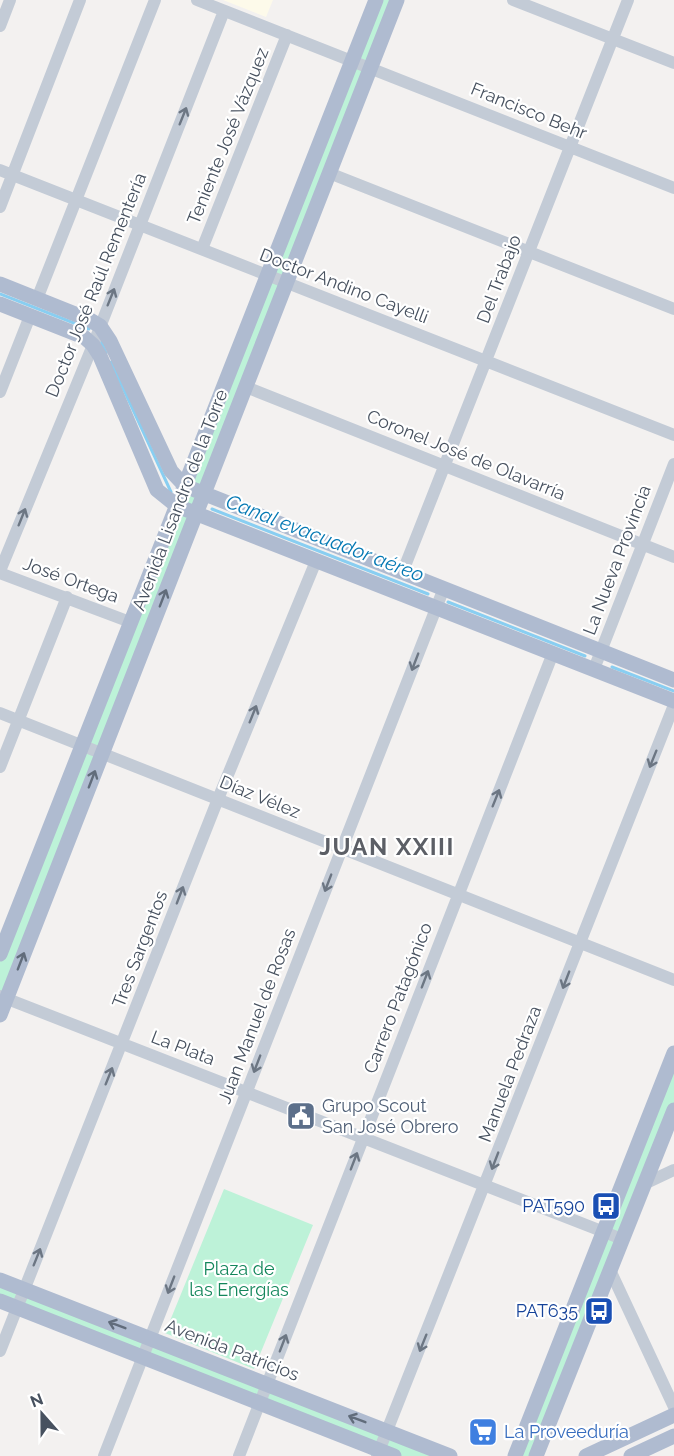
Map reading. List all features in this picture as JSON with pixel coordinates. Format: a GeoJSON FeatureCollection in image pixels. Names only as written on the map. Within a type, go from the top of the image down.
{"type":"FeatureCollection","features":[{"type":"Feature","properties":{"kind":"main road","name":"Avenida Lisandro de la Torre"},"geometry":{"type":"LineString","coordinates":[[0,954],[376,0]]}},
{"type":"Feature","properties":{"kind":"main road","name":"Avenida Lisandro de la Torre"},"geometry":{"type":"LineString","coordinates":[[0,1015],[3,997],[102,753],[397,0]]}},
{"type":"Feature","properties":{"kind":"main road"},"geometry":{"type":"LineString","coordinates":[[0,284],[100,326],[110,341],[171,471],[185,486],[674,680]]}},
{"type":"Feature","properties":{"kind":"main road"},"geometry":{"type":"LineString","coordinates":[[0,304],[84,337],[93,345],[100,356],[158,490],[177,506],[554,653],[674,703]]}},
{"type":"Feature","properties":{"kind":"main road"},"geometry":{"type":"LineString","coordinates":[[515,1456],[674,1053]]}},
{"type":"Feature","properties":{"kind":"main road"},"geometry":{"type":"LineString","coordinates":[[536,1456],[674,1110]]}},
{"type":"Feature","properties":{"kind":"main road","name":"Avenida Patricios"},"geometry":{"type":"LineString","coordinates":[[0,1280],[450,1456]]}},
{"type":"Feature","properties":{"kind":"main road"},"geometry":{"type":"LineString","coordinates":[[0,1300],[383,1454]]}},
{"type":"Feature","properties":{"kind":"main road"},"geometry":{"type":"LineString","coordinates":[[586,1456],[674,1415]]}},
{"type":"Feature","properties":{"kind":"main road"},"geometry":{"type":"LineString","coordinates":[[632,1456],[674,1436]]}},
{"type":"Feature","properties":{"kind":"street"},"geometry":{"type":"LineString","coordinates":[[0,26],[10,0]]}},
{"type":"Feature","properties":{"kind":"street"},"geometry":{"type":"LineString","coordinates":[[0,207],[80,0]]}},
{"type":"Feature","properties":{"kind":"street"},"geometry":{"type":"LineString","coordinates":[[37,298],[155,0]]}},
{"type":"Feature","properties":{"kind":"street"},"geometry":{"type":"LineString","coordinates":[[197,0],[352,61]]}},
{"type":"Feature","properties":{"kind":"street"},"geometry":{"type":"LineString","coordinates":[[513,0],[674,63]]}},
{"type":"Feature","properties":{"kind":"street","name":"Del Trabajo"},"geometry":{"type":"LineString","coordinates":[[404,572],[628,0]]}},
{"type":"Feature","properties":{"kind":"street","name":"Doctor José Raúl Rementería"},"geometry":{"type":"LineString","coordinates":[[0,572],[93,345],[225,11]]}},
{"type":"Feature","properties":{"kind":"street","name":"Teniente José Vázquez"},"geometry":{"type":"LineString","coordinates":[[202,249],[287,35]]}},
{"type":"Feature","properties":{"kind":"street","name":"Francisco Behr"},"geometry":{"type":"LineString","coordinates":[[352,61],[674,188]]}},
{"type":"Feature","properties":{"kind":"street","name":"Doctor Andino Cayelli"},"geometry":{"type":"LineString","coordinates":[[0,170],[674,435]]}},
{"type":"Feature","properties":{"kind":"street"},"geometry":{"type":"LineString","coordinates":[[329,173],[674,309]]}},
{"type":"Feature","properties":{"kind":"street"},"geometry":{"type":"LineString","coordinates":[[0,392],[30,316]]}},
{"type":"Feature","properties":{"kind":"street","name":"Coronel José de Olavarría"},"geometry":{"type":"LineString","coordinates":[[246,387],[674,557]]}},
{"type":"Feature","properties":{"kind":"street","name":"La Nueva Provincia"},"geometry":{"type":"LineString","coordinates":[[594,669],[674,464]]}},
{"type":"Feature","properties":{"kind":"street","name":"Tres Sargentos"},"geometry":{"type":"LineString","coordinates":[[0,1351],[218,799],[316,561]]}},
{"type":"Feature","properties":{"kind":"street","name":"José Ortega"},"geometry":{"type":"LineString","coordinates":[[0,572],[130,621]]}},
{"type":"Feature","properties":{"kind":"street","name":"Juan Manuel de Rosas"},"geometry":{"type":"LineString","coordinates":[[104,1456],[444,588]]}},
{"type":"Feature","properties":{"kind":"street"},"geometry":{"type":"LineString","coordinates":[[0,767],[68,597]]}},
{"type":"Feature","properties":{"kind":"street","name":"Carrero Patagónico"},"geometry":{"type":"LineString","coordinates":[[239,1456],[554,653]]}},
{"type":"Feature","properties":{"kind":"street","name":"Manuela Pedraza"},"geometry":{"type":"LineString","coordinates":[[383,1454],[388,1432],[674,703]]}},
{"type":"Feature","properties":{"kind":"street","name":"Díaz Vélez"},"geometry":{"type":"LineString","coordinates":[[0,713],[674,980]]}},
{"type":"Feature","properties":{"kind":"street","name":"La Plata"},"geometry":{"type":"LineString","coordinates":[[3,997],[622,1239]]}},
{"type":"Feature","properties":{"kind":"street"},"geometry":{"type":"LineString","coordinates":[[645,1184],[674,1170]]}},
{"type":"Feature","properties":{"kind":"street"},"geometry":{"type":"LineString","coordinates":[[610,1270],[674,1407]]}},
{"type":"Feature","properties":{"kind":"shaded area"},"geometry":{"type":"Polygon","coordinates":[[[223,0],[273,0],[266,17],[223,0]]]}},
{"type":"Feature","properties":{"kind":"green space"},"geometry":{"type":"Polygon","coordinates":[[[376,0],[397,0],[0,1015],[0,953],[376,0]]]}},
{"type":"Feature","properties":{"kind":"green space"},"geometry":{"type":"Polygon","coordinates":[[[674,1053],[674,1110],[536,1456],[515,1456],[674,1053]]]}},
{"type":"Feature","properties":{"kind":"green space","name":"Plaza de las Energías"},"geometry":{"type":"Polygon","coordinates":[[[224,1189],[313,1225],[254,1369],[165,1333],[224,1189]]]}},
{"type":"Feature","properties":{"kind":"green space"},"geometry":{"type":"Polygon","coordinates":[[[0,1280],[450,1456],[394,1456],[0,1301],[0,1280]]]}},
{"type":"Feature","properties":{"kind":"waterway","name":"Canal evacuador aéreo"},"geometry":{"type":"LineString","coordinates":[[0,294],[89,329]]}},
{"type":"Feature","properties":{"kind":"waterway","name":"Canal evacuador aéreo"},"geometry":{"type":"LineString","coordinates":[[101,341],[106,353]]}},
{"type":"Feature","properties":{"kind":"waterway","name":"Canal evacuador aéreo"},"geometry":{"type":"LineString","coordinates":[[111,362],[171,492]]}},
{"type":"Feature","properties":{"kind":"waterway","name":"Canal evacuador aéreo"},"geometry":{"type":"LineString","coordinates":[[212,509],[428,594]]}},
{"type":"Feature","properties":{"kind":"waterway","name":"Canal evacuador aéreo"},"geometry":{"type":"LineString","coordinates":[[448,602],[585,656]]}},
{"type":"Feature","properties":{"kind":"waterway","name":"Canal evacuador aéreo"},"geometry":{"type":"LineString","coordinates":[[612,667],[674,691]]}},
{"type":"Feature","properties":{"kind":"place","name":"Grupo Scout San José Obrero"},"geometry":{"type":"Point","coordinates":[301,1116]}},
{"type":"Feature","properties":{"kind":"place","name":"PAT590"},"geometry":{"type":"Point","coordinates":[606,1206]}},
{"type":"Feature","properties":{"kind":"place","name":"PAT635"},"geometry":{"type":"Point","coordinates":[599,1311]}},
{"type":"Feature","properties":{"kind":"place","name":"La Proveeduría"},"geometry":{"type":"Point","coordinates":[483,1432]}},
{"type":"Feature","properties":{"kind":"district","name":"JUAN XXIII"},"geometry":{"type":"Point","coordinates":[387,847]}}]}
